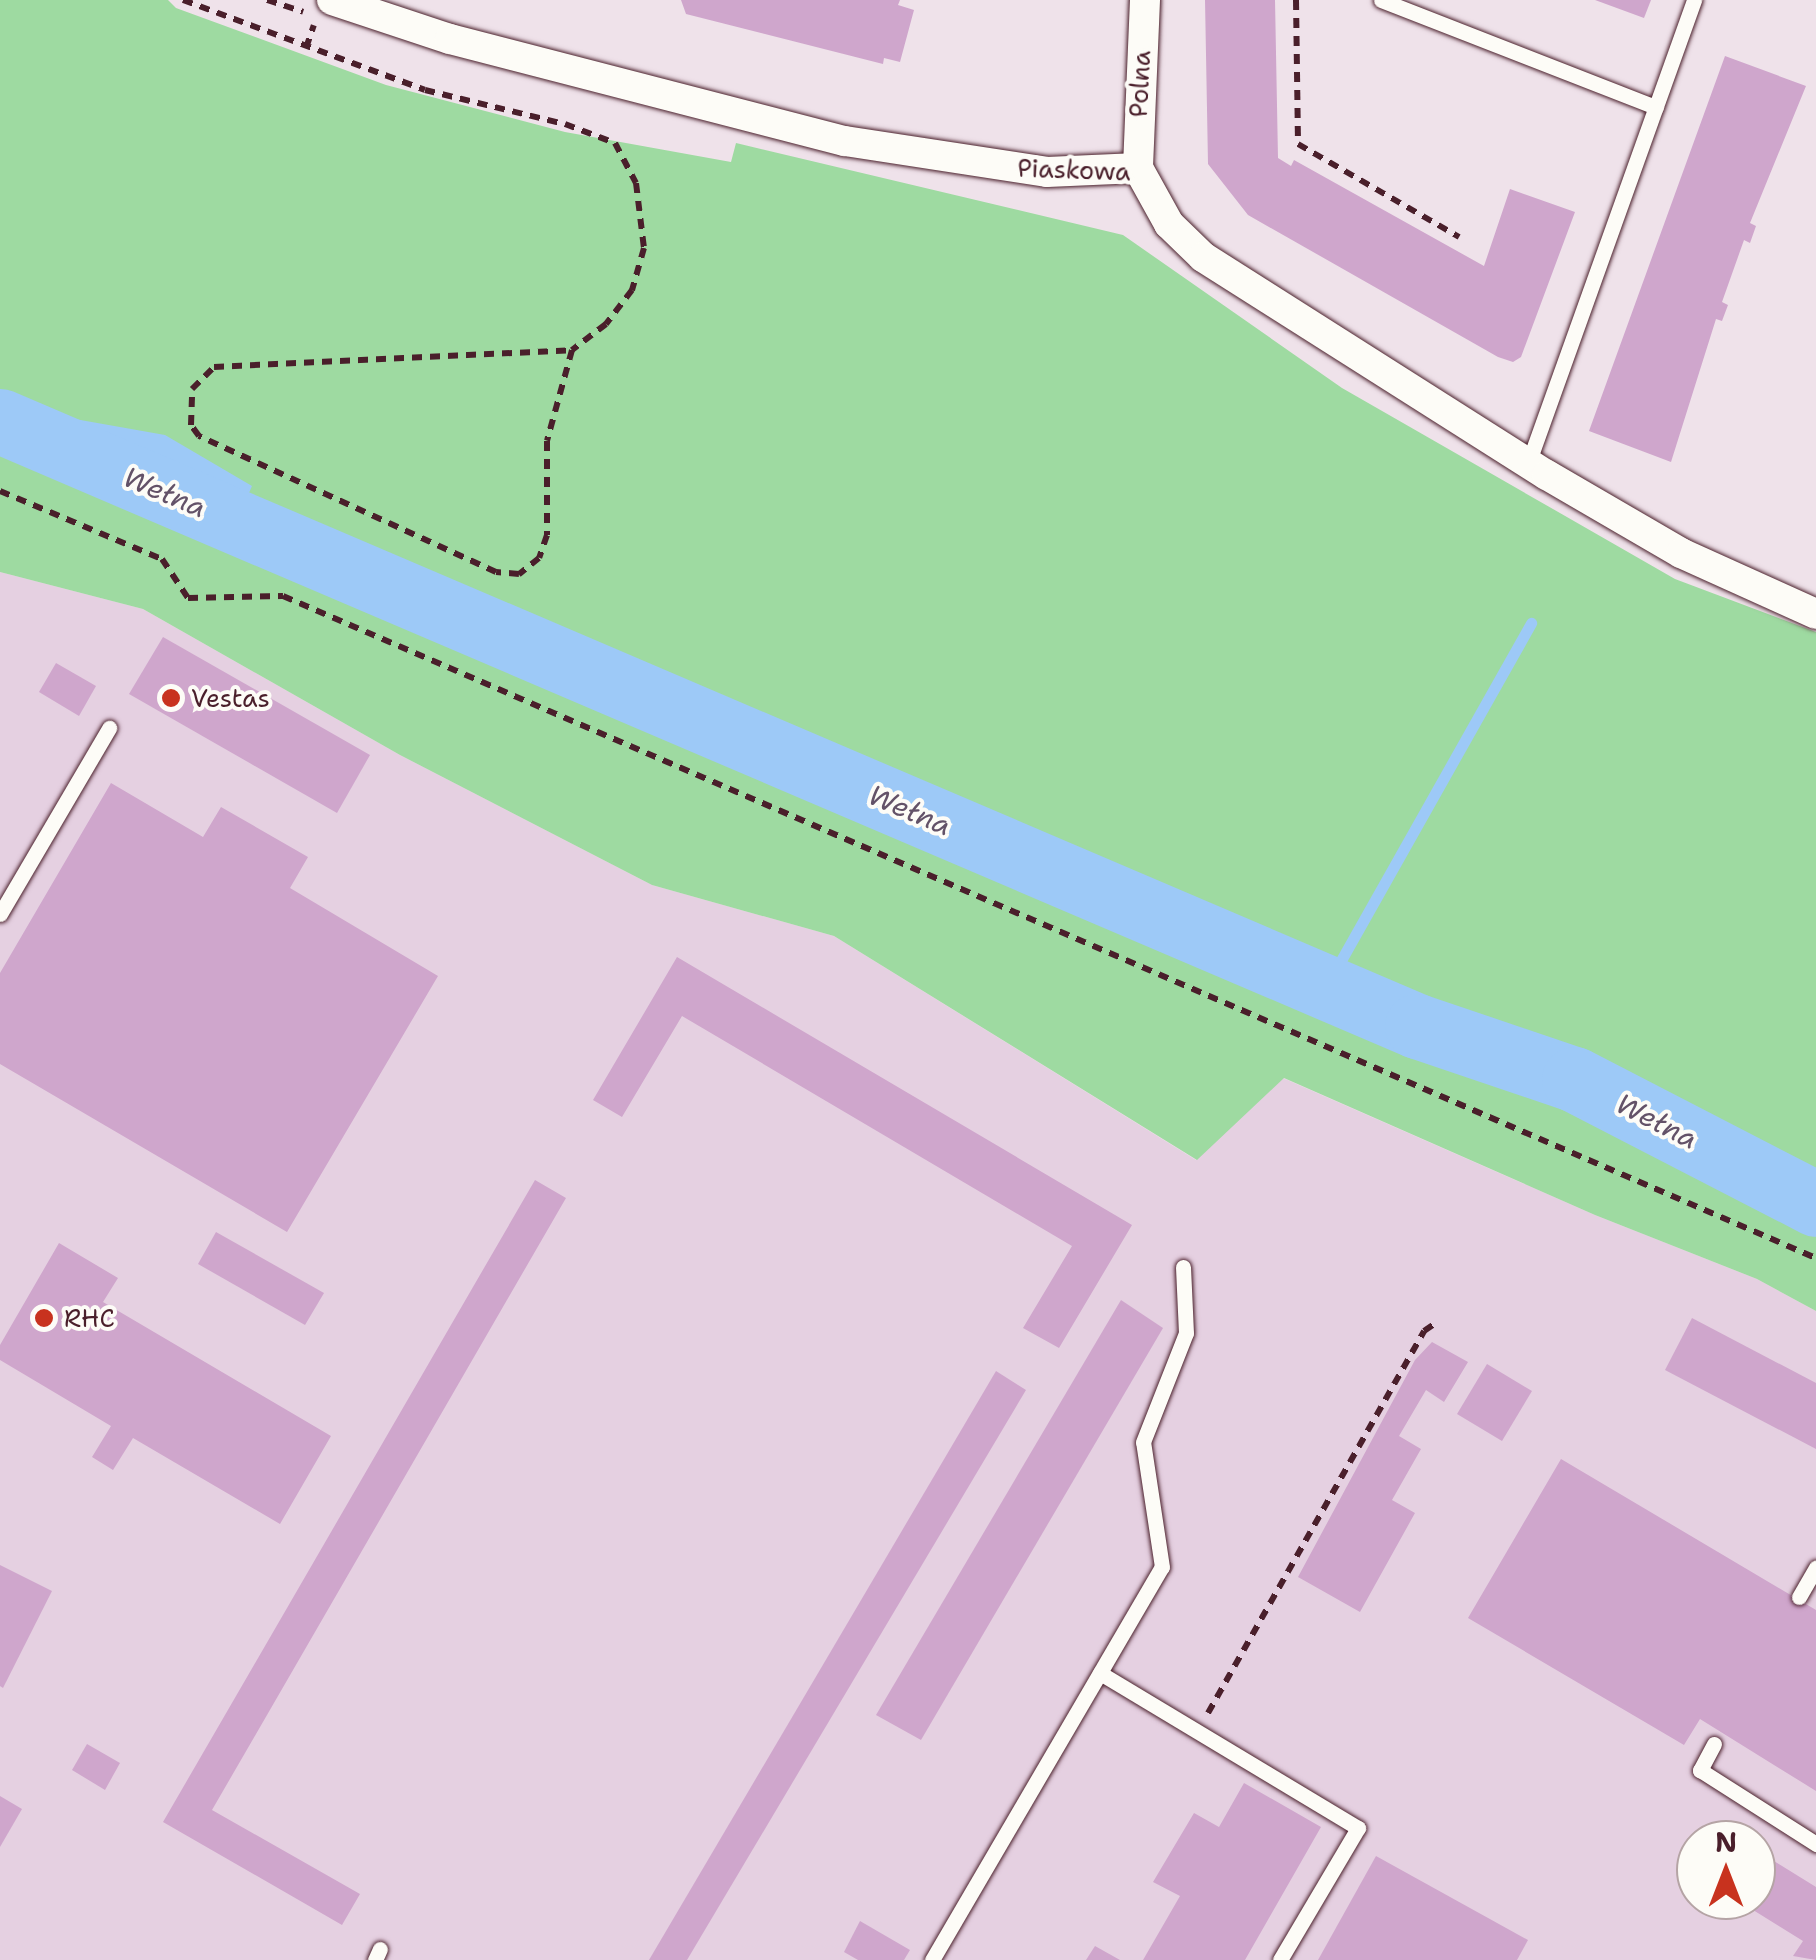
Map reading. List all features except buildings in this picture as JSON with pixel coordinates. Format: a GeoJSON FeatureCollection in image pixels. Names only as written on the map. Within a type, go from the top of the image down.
{"type":"FeatureCollection","features":[{"type":"Feature","properties":{"kind":"street","name":"Piaskowa"},"geometry":{"type":"LineString","coordinates":[[332,0],[450,40],[845,142],[1047,172],[1138,168],[1169,224],[1203,257],[1681,553],[1816,614]]}},
{"type":"Feature","properties":{"kind":"street","name":"Polna"},"geometry":{"type":"LineString","coordinates":[[1138,168],[1145,0]]}},
{"type":"Feature","properties":{"kind":"lane"},"geometry":{"type":"LineString","coordinates":[[1381,0],[1656,108]]}},
{"type":"Feature","properties":{"kind":"lane"},"geometry":{"type":"LineString","coordinates":[[1529,461],[1694,0]]}},
{"type":"Feature","properties":{"kind":"lane"},"geometry":{"type":"LineString","coordinates":[[0,914],[5,893],[110,728]]}},
{"type":"Feature","properties":{"kind":"lane"},"geometry":{"type":"LineString","coordinates":[[932,1960],[1162,1568],[1143,1442],[1186,1333],[1183,1267]]}},
{"type":"Feature","properties":{"kind":"lane"},"geometry":{"type":"LineString","coordinates":[[1799,1596],[1816,1566]]}},
{"type":"Feature","properties":{"kind":"lane"},"geometry":{"type":"LineString","coordinates":[[1100,1673],[1358,1828],[1280,1960]]}},
{"type":"Feature","properties":{"kind":"lane"},"geometry":{"type":"LineString","coordinates":[[1714,1744],[1700,1770],[1816,1844]]}},
{"type":"Feature","properties":{"kind":"path"},"geometry":{"type":"LineString","coordinates":[[182,0],[425,90],[565,124],[615,143],[636,183],[644,248],[632,290],[606,324],[572,350],[214,366],[192,389],[191,425],[199,436],[250,463],[496,572],[519,574],[539,558],[547,535],[547,441],[572,350]]}},
{"type":"Feature","properties":{"kind":"path"},"geometry":{"type":"LineString","coordinates":[[1296,0],[1298,144],[1459,237]]}},
{"type":"Feature","properties":{"kind":"path"},"geometry":{"type":"LineString","coordinates":[[0,492],[162,559],[188,598],[284,596],[1816,1258]]}},
{"type":"Feature","properties":{"kind":"path"},"geometry":{"type":"LineString","coordinates":[[1198,1732],[1424,1331],[1433,1325]]}},
{"type":"Feature","properties":{"kind":"shaded area"},"geometry":{"type":"Polygon","coordinates":[[[0,572],[143,609],[400,755],[652,885],[834,936],[1196,1160],[1283,1078],[1595,1215],[1757,1279],[1816,1311],[1816,1960],[0,1960],[0,572]]]}},
{"type":"Feature","properties":{"kind":"green space"},"geometry":{"type":"Polygon","coordinates":[[[0,0],[168,0],[176,8],[386,85],[565,132],[731,162],[736,143],[1123,235],[1342,388],[1675,579],[1816,632],[1816,1311],[1757,1279],[1595,1215],[1284,1078],[1197,1160],[834,936],[652,885],[400,755],[143,609],[0,572],[0,0]]]}},
{"type":"Feature","properties":{"kind":"water"},"geometry":{"type":"Polygon","coordinates":[[[0,394],[41,413],[165,435],[252,486],[231,535],[141,502],[0,439],[0,394]]]}},
{"type":"Feature","properties":{"kind":"waterway","name":"Wełna"},"geometry":{"type":"LineString","coordinates":[[0,421],[1417,1026],[1574,1079],[1816,1204]]}},
{"type":"Feature","properties":{"kind":"waterway"},"geometry":{"type":"LineString","coordinates":[[1326,987],[1531,623]]}},
{"type":"Feature","properties":{"kind":"place","name":"Vestas"},"geometry":{"type":"Point","coordinates":[171,698]}},
{"type":"Feature","properties":{"kind":"place","name":"RHC"},"geometry":{"type":"Point","coordinates":[44,1318]}}]}
